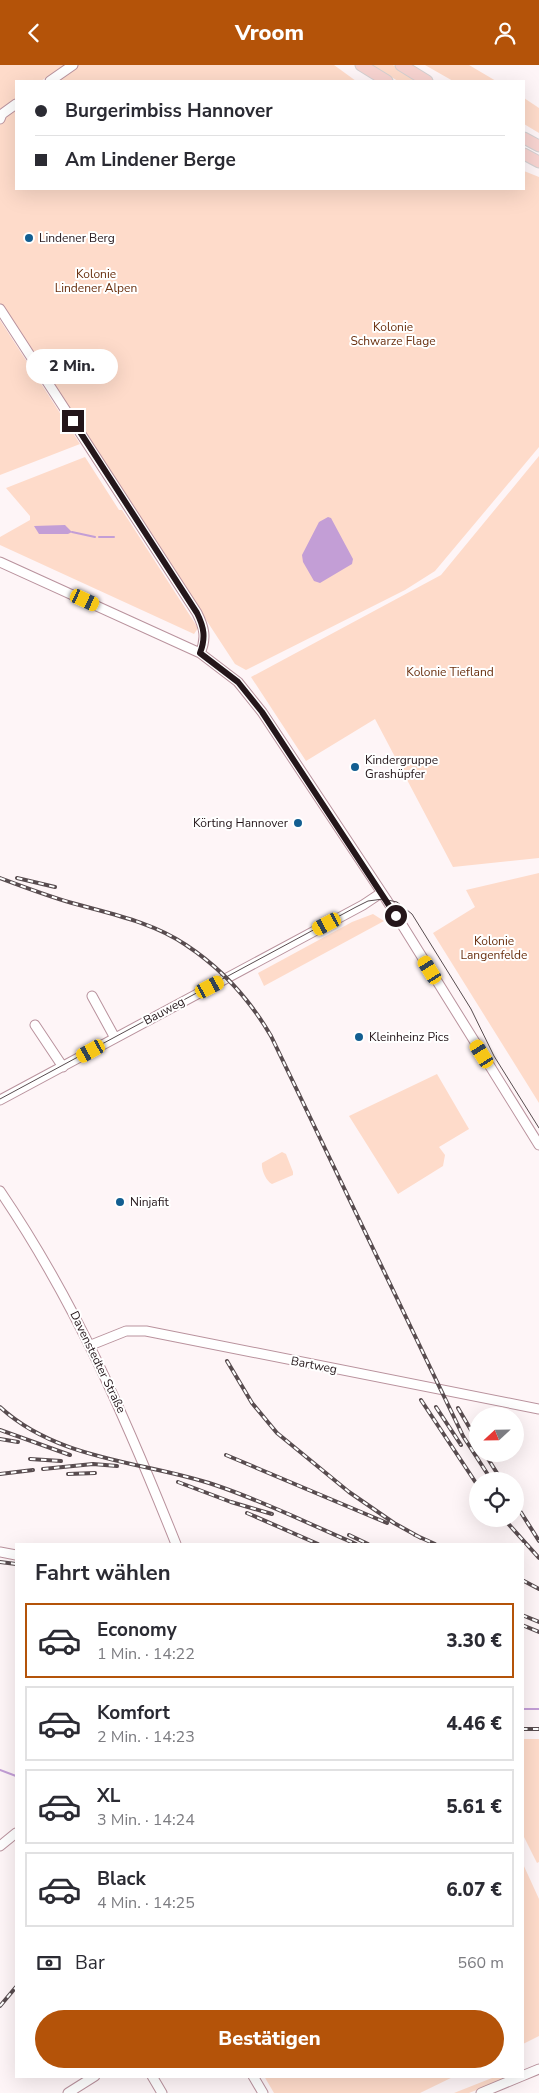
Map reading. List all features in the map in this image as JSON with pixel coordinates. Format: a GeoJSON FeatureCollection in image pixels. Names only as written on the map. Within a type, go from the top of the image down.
{"type":"FeatureCollection","features":[{"type":"Feature","properties":{"kind":"main road"},"geometry":{"type":"LineString","coordinates":[[361,65],[385,80]]}},
{"type":"Feature","properties":{"kind":"main road"},"geometry":{"type":"LineString","coordinates":[[401,65],[425,80]]}},
{"type":"Feature","properties":{"kind":"main road"},"geometry":{"type":"LineString","coordinates":[[525,139],[539,146]]}},
{"type":"Feature","properties":{"kind":"main road"},"geometry":{"type":"LineString","coordinates":[[525,155],[539,162]]}},
{"type":"Feature","properties":{"kind":"street"},"geometry":{"type":"LineString","coordinates":[[51,80],[73,65]]}},
{"type":"Feature","properties":{"kind":"street"},"geometry":{"type":"LineString","coordinates":[[0,119],[2,113],[15,105]]}},
{"type":"Feature","properties":{"kind":"street"},"geometry":{"type":"LineString","coordinates":[[0,309],[197,613],[203,625],[205,638],[200,653]]}},
{"type":"Feature","properties":{"kind":"street"},"geometry":{"type":"LineString","coordinates":[[0,561],[200,653],[238,682],[262,712],[381,893],[539,1145]]}},
{"type":"Feature","properties":{"kind":"street","name":"Bauweg"},"geometry":{"type":"LineString","coordinates":[[0,1100],[363,905],[381,893]]}},
{"type":"Feature","properties":{"kind":"street"},"geometry":{"type":"LineString","coordinates":[[92,996],[115,1038]]}},
{"type":"Feature","properties":{"kind":"street"},"geometry":{"type":"LineString","coordinates":[[35,1025],[63,1067]]}},
{"type":"Feature","properties":{"kind":"street","name":"Davenstedter Straße"},"geometry":{"type":"LineString","coordinates":[[0,1191],[50,1270],[91,1345],[128,1424],[176,1543]]}},
{"type":"Feature","properties":{"kind":"street","name":"Bartweg"},"geometry":{"type":"LineString","coordinates":[[91,1345],[126,1331],[146,1331],[539,1409]]}},
{"type":"Feature","properties":{"kind":"street"},"geometry":{"type":"LineString","coordinates":[[0,1552],[15,1555]]}},
{"type":"Feature","properties":{"kind":"street"},"geometry":{"type":"LineString","coordinates":[[0,1846],[15,1834]]}},
{"type":"Feature","properties":{"kind":"street"},"geometry":{"type":"LineString","coordinates":[[524,2075],[539,2069]]}},
{"type":"Feature","properties":{"kind":"street"},"geometry":{"type":"LineString","coordinates":[[68,2093],[93,2078]]}},
{"type":"Feature","properties":{"kind":"street"},"geometry":{"type":"LineString","coordinates":[[153,2078],[162,2093]]}},
{"type":"Feature","properties":{"kind":"street"},"geometry":{"type":"LineString","coordinates":[[254,2078],[263,2093]]}},
{"type":"Feature","properties":{"kind":"street"},"geometry":{"type":"LineString","coordinates":[[480,2093],[517,2078]]}},
{"type":"Feature","properties":{"kind":"green space"},"geometry":{"type":"Polygon","coordinates":[[[0,65],[65,65],[42,80],[15,80],[15,100],[0,109],[0,65]]]}},
{"type":"Feature","properties":{"kind":"green space"},"geometry":{"type":"Polygon","coordinates":[[[77,65],[334,65],[355,80],[54,80],[77,65]]]}},
{"type":"Feature","properties":{"kind":"green space"},"geometry":{"type":"Polygon","coordinates":[[[371,65],[393,65],[416,80],[396,80],[371,65]]]}},
{"type":"Feature","properties":{"kind":"green space"},"geometry":{"type":"Polygon","coordinates":[[[425,65],[469,65],[494,80],[451,80],[425,65]]]}},
{"type":"Feature","properties":{"kind":"green space"},"geometry":{"type":"Polygon","coordinates":[[[525,99],[539,108],[539,133],[525,125],[525,99]]]}},
{"type":"Feature","properties":{"kind":"green space","name":"Kolonie Schwarze Flage"},"geometry":{"type":"Polygon","coordinates":[[[15,107],[15,190],[525,190],[525,171],[539,177],[539,447],[435,571],[405,590],[246,670],[235,664],[0,305],[0,125],[4,115],[15,107]]]}},
{"type":"Feature","properties":{"kind":"green space"},"geometry":{"type":"Polygon","coordinates":[[[0,320],[80,444],[0,475],[0,320]]]}},
{"type":"Feature","properties":{"kind":"green space","name":"Kolonie Tiefland"},"geometry":{"type":"Polygon","coordinates":[[[539,456],[539,858],[453,867],[375,719],[306,761],[251,677],[441,575],[539,456]]]}},
{"type":"Feature","properties":{"kind":"green space"},"geometry":{"type":"Polygon","coordinates":[[[85,457],[119,510],[122,510],[198,628],[194,634],[0,545],[0,537],[30,520],[30,516],[6,488],[85,457]]]}},
{"type":"Feature","properties":{"kind":"green space","name":"Kolonie Langenfelde"},"geometry":{"type":"Polygon","coordinates":[[[539,873],[539,1103],[433,933],[475,907],[466,890],[539,873]]]}},
{"type":"Feature","properties":{"kind":"green space"},"geometry":{"type":"Polygon","coordinates":[[[373,914],[384,921],[264,986],[258,973],[352,922],[373,914]]]}},
{"type":"Feature","properties":{"kind":"green space"},"geometry":{"type":"Polygon","coordinates":[[[437,1074],[469,1129],[439,1147],[445,1155],[443,1166],[398,1194],[349,1116],[437,1074]]]}},
{"type":"Feature","properties":{"kind":"green space"},"geometry":{"type":"Polygon","coordinates":[[[282,1152],[286,1154],[293,1175],[272,1184],[264,1175],[262,1163],[282,1152]]]}},
{"type":"Feature","properties":{"kind":"green space"},"geometry":{"type":"Polygon","coordinates":[[[524,1739],[539,1739],[539,1862],[537,1863],[524,1837],[524,1739]]]}},
{"type":"Feature","properties":{"kind":"green space"},"geometry":{"type":"Polygon","coordinates":[[[524,1866],[539,1899],[539,2036],[524,2044],[524,1866]]]}},
{"type":"Feature","properties":{"kind":"green space"},"geometry":{"type":"Polygon","coordinates":[[[265,2078],[451,2078],[420,2093],[274,2093],[265,2078]]]}},
{"type":"Feature","properties":{"kind":"green space"},"geometry":{"type":"Polygon","coordinates":[[[492,2078],[506,2078],[469,2093],[454,2093],[492,2078]]]}},
{"type":"Feature","properties":{"kind":"shaded area"},"geometry":{"type":"Polygon","coordinates":[[[328,517],[331,518],[353,559],[352,564],[320,583],[314,581],[303,562],[302,555],[319,522],[328,517]]]}},
{"type":"Feature","properties":{"kind":"shaded area"},"geometry":{"type":"Polygon","coordinates":[[[65,525],[72,532],[68,534],[39,534],[34,526],[65,525]]]}},
{"type":"Feature","properties":{"kind":"waterway"},"geometry":{"type":"LineString","coordinates":[[72,532],[95,537]]}},
{"type":"Feature","properties":{"kind":"waterway"},"geometry":{"type":"LineString","coordinates":[[99,537],[114,537]]}},
{"type":"Feature","properties":{"kind":"waterway"},"geometry":{"type":"LineString","coordinates":[[524,1709],[539,1709]]}},
{"type":"Feature","properties":{"kind":"waterway"},"geometry":{"type":"LineString","coordinates":[[0,1770],[15,1776]]}},
{"type":"Feature","properties":{"kind":"tram line"},"geometry":{"type":"LineString","coordinates":[[0,1099],[356,907],[368,901],[383,899],[397,902],[412,914],[471,1009],[494,1056],[539,1128]]}},
{"type":"Feature","properties":{"kind":"railway"},"geometry":{"type":"LineString","coordinates":[[0,878],[72,903],[131,919],[159,930],[199,954],[223,974],[244,997],[271,1036],[463,1436],[486,1472]]}},
{"type":"Feature","properties":{"kind":"railway"},"geometry":{"type":"LineString","coordinates":[[17,878],[55,887]]}},
{"type":"Feature","properties":{"kind":"railway"},"geometry":{"type":"LineString","coordinates":[[227,1361],[252,1403],[277,1433],[349,1492],[394,1523],[421,1538]]}},
{"type":"Feature","properties":{"kind":"railway"},"geometry":{"type":"LineString","coordinates":[[421,1400],[469,1472]]}},
{"type":"Feature","properties":{"kind":"railway"},"geometry":{"type":"LineString","coordinates":[[0,1407],[23,1425],[48,1439],[103,1457],[188,1477],[233,1491],[354,1543]]}},
{"type":"Feature","properties":{"kind":"railway"},"geometry":{"type":"LineString","coordinates":[[436,1407],[461,1445]]}},
{"type":"Feature","properties":{"kind":"railway"},"geometry":{"type":"LineString","coordinates":[[458,1408],[469,1427]]}},
{"type":"Feature","properties":{"kind":"railway"},"geometry":{"type":"LineString","coordinates":[[0,1430],[70,1455]]}},
{"type":"Feature","properties":{"kind":"railway"},"geometry":{"type":"LineString","coordinates":[[0,1439],[18,1442]]}},
{"type":"Feature","properties":{"kind":"railway"},"geometry":{"type":"LineString","coordinates":[[226,1455],[387,1523]]}},
{"type":"Feature","properties":{"kind":"railway"},"geometry":{"type":"LineString","coordinates":[[30,1459],[61,1461]]}},
{"type":"Feature","properties":{"kind":"railway"},"geometry":{"type":"LineString","coordinates":[[491,1463],[496,1472]]}},
{"type":"Feature","properties":{"kind":"railway"},"geometry":{"type":"LineString","coordinates":[[43,1469],[93,1464],[117,1466]]}},
{"type":"Feature","properties":{"kind":"railway"},"geometry":{"type":"LineString","coordinates":[[0,1474],[33,1470]]}},
{"type":"Feature","properties":{"kind":"railway"},"geometry":{"type":"LineString","coordinates":[[68,1474],[95,1473]]}},
{"type":"Feature","properties":{"kind":"railway"},"geometry":{"type":"LineString","coordinates":[[178,1482],[231,1502],[272,1514]]}},
{"type":"Feature","properties":{"kind":"railway"},"geometry":{"type":"LineString","coordinates":[[247,1513],[316,1543]]}},
{"type":"Feature","properties":{"kind":"railway"},"geometry":{"type":"LineString","coordinates":[[524,1517],[539,1541]]}},
{"type":"Feature","properties":{"kind":"railway"},"geometry":{"type":"LineString","coordinates":[[511,1527],[539,1558]]}},
{"type":"Feature","properties":{"kind":"railway"},"geometry":{"type":"LineString","coordinates":[[349,1535],[366,1543]]}},
{"type":"Feature","properties":{"kind":"railway"},"geometry":{"type":"LineString","coordinates":[[415,1535],[433,1543]]}},
{"type":"Feature","properties":{"kind":"railway"},"geometry":{"type":"LineString","coordinates":[[0,1562],[15,1564]]}},
{"type":"Feature","properties":{"kind":"railway"},"geometry":{"type":"LineString","coordinates":[[524,1581],[539,1589]]}},
{"type":"Feature","properties":{"kind":"railway"},"geometry":{"type":"LineString","coordinates":[[524,1616],[539,1622]]}},
{"type":"Feature","properties":{"kind":"railway"},"geometry":{"type":"LineString","coordinates":[[524,1626],[539,1632]]}},
{"type":"Feature","properties":{"kind":"railway"},"geometry":{"type":"LineString","coordinates":[[524,1729],[539,1729]]}},
{"type":"Feature","properties":{"kind":"railway"},"geometry":{"type":"LineString","coordinates":[[0,2006],[15,1988]]}},
{"type":"Feature","properties":{"kind":"place","name":"Lindener Berg"},"geometry":{"type":"Point","coordinates":[29,238]}},
{"type":"Feature","properties":{"kind":"place","name":"Kindergruppe Grashüpfer"},"geometry":{"type":"Point","coordinates":[355,767]}},
{"type":"Feature","properties":{"kind":"place","name":"Körting Hannover"},"geometry":{"type":"Point","coordinates":[298,823]}},
{"type":"Feature","properties":{"kind":"place","name":"Kleinheinz Pics"},"geometry":{"type":"Point","coordinates":[359,1037]}},
{"type":"Feature","properties":{"kind":"place","name":"Ninjafit"},"geometry":{"type":"Point","coordinates":[120,1202]}},
{"type":"Feature","properties":{"kind":"route"},"geometry":{"type":"LineString","coordinates":[[73,421],[197,613],[203,625],[205,638],[200,653],[221,667],[238,682],[262,712],[396,916]]}},
{"type":"Feature","properties":{"kind":"park label","name":"Kolonie Lindener Alpen"},"geometry":{"type":"Point","coordinates":[96,281]}}]}
